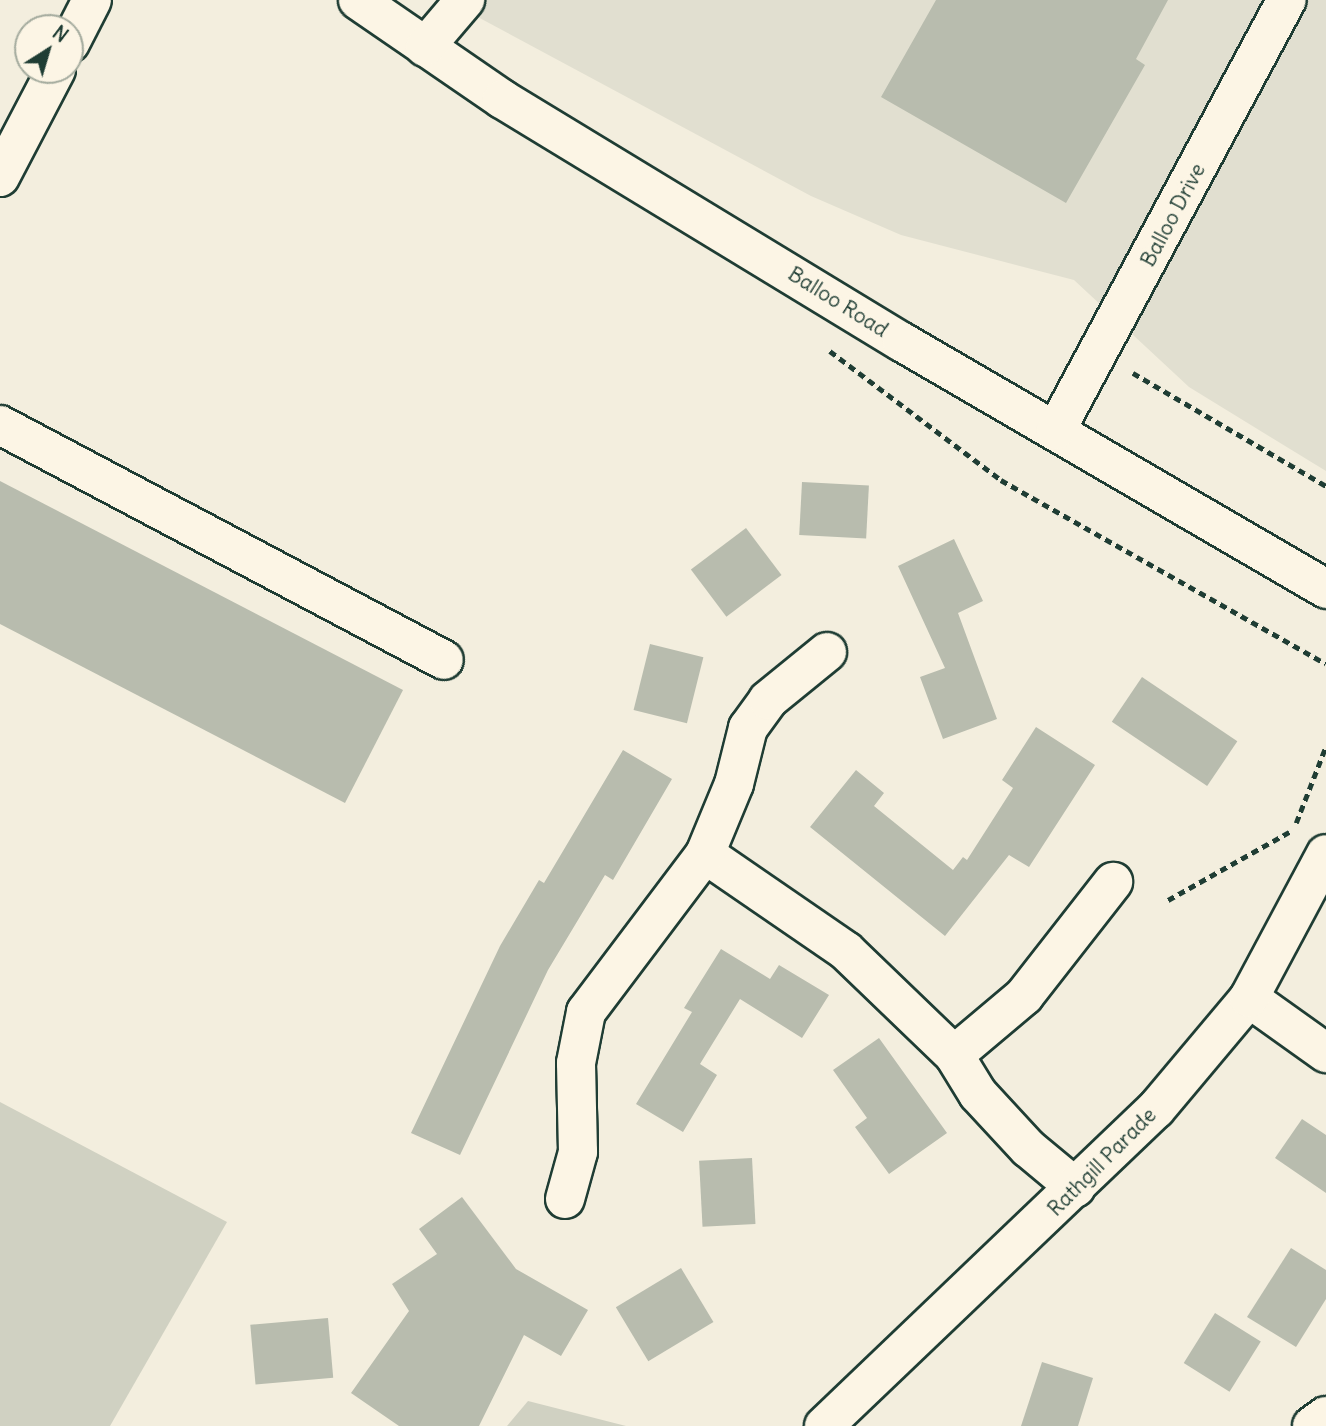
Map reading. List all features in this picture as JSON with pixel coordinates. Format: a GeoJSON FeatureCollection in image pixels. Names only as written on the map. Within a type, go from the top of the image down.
{"type":"FeatureCollection","features":[{"type":"Feature","properties":{"kind":"street"},"geometry":{"type":"LineString","coordinates":[[84,16],[92,0]]}},
{"type":"Feature","properties":{"kind":"street","name":"Balloo Road"},"geometry":{"type":"LineString","coordinates":[[358,0],[502,99],[902,342],[1326,589]]}},
{"type":"Feature","properties":{"kind":"street"},"geometry":{"type":"LineString","coordinates":[[425,47],[465,0]]}},
{"type":"Feature","properties":{"kind":"street","name":"Balloo Drive"},"geometry":{"type":"LineString","coordinates":[[1056,430],[1287,0]]}},
{"type":"Feature","properties":{"kind":"street"},"geometry":{"type":"LineString","coordinates":[[0,177],[49,84]]}},
{"type":"Feature","properties":{"kind":"street"},"geometry":{"type":"LineString","coordinates":[[0,425],[444,660]]}},
{"type":"Feature","properties":{"kind":"street"},"geometry":{"type":"LineString","coordinates":[[565,1199],[578,1152],[576,1063],[586,1012],[705,854],[734,784],[748,728],[768,701],[827,652]]}},
{"type":"Feature","properties":{"kind":"street"},"geometry":{"type":"LineString","coordinates":[[705,854],[846,951],[954,1055],[978,1094],[1028,1148],[1076,1188]]}},
{"type":"Feature","properties":{"kind":"street","name":"Rathgill Parade"},"geometry":{"type":"LineString","coordinates":[[824,1426],[1156,1109],[1249,998],[1326,854]]}},
{"type":"Feature","properties":{"kind":"street"},"geometry":{"type":"LineString","coordinates":[[954,1055],[1024,996],[1113,882]]}},
{"type":"Feature","properties":{"kind":"street"},"geometry":{"type":"LineString","coordinates":[[1249,998],[1326,1053]]}},
{"type":"Feature","properties":{"kind":"street"},"geometry":{"type":"LineString","coordinates":[[1312,1426],[1326,1416]]}},
{"type":"Feature","properties":{"kind":"path"},"geometry":{"type":"LineString","coordinates":[[827,348],[1001,480],[1326,664]]}},
{"type":"Feature","properties":{"kind":"path"},"geometry":{"type":"LineString","coordinates":[[1098,353],[1326,486]]}},
{"type":"Feature","properties":{"kind":"path"},"geometry":{"type":"LineString","coordinates":[[1168,900],[1294,830],[1326,746]]}},
{"type":"Feature","properties":{"kind":"shaded area"},"geometry":{"type":"Polygon","coordinates":[[[446,0],[1326,0],[1326,471],[1189,387],[1074,280],[901,235],[811,196],[446,0]]]}},
{"type":"Feature","properties":{"kind":"shaded area"},"geometry":{"type":"Polygon","coordinates":[[[0,1102],[227,1222],[110,1426],[0,1426],[0,1102]]]}},
{"type":"Feature","properties":{"kind":"shaded area"},"geometry":{"type":"Polygon","coordinates":[[[528,1401],[626,1426],[507,1426],[528,1401]]]}},
{"type":"Feature","properties":{"kind":"building"},"geometry":{"type":"Polygon","coordinates":[[[936,0],[1168,0],[1136,59],[1145,65],[1066,203],[881,97],[936,0]]]}},
{"type":"Feature","properties":{"kind":"building"},"geometry":{"type":"Polygon","coordinates":[[[0,481],[403,690],[345,803],[0,624],[0,481]]]}},
{"type":"Feature","properties":{"kind":"building"},"geometry":{"type":"Polygon","coordinates":[[[802,482],[869,486],[866,538],[799,535],[802,482]]]}},
{"type":"Feature","properties":{"kind":"building"},"geometry":{"type":"Polygon","coordinates":[[[746,528],[782,575],[726,617],[691,570],[746,528]]]}},
{"type":"Feature","properties":{"kind":"building"},"geometry":{"type":"Polygon","coordinates":[[[954,539],[983,601],[958,613],[997,719],[943,739],[920,677],[945,668],[898,566],[954,539]]]}},
{"type":"Feature","properties":{"kind":"building"},"geometry":{"type":"Polygon","coordinates":[[[650,644],[703,657],[687,723],[634,710],[650,644]]]}},
{"type":"Feature","properties":{"kind":"building"},"geometry":{"type":"Polygon","coordinates":[[[1142,677],[1237,741],[1207,786],[1112,722],[1142,677]]]}},
{"type":"Feature","properties":{"kind":"building"},"geometry":{"type":"Polygon","coordinates":[[[1036,727],[1095,765],[1029,867],[1009,855],[945,936],[810,827],[856,770],[884,793],[874,806],[953,870],[963,857],[967,860],[1013,788],[1002,780],[1036,727]]]}},
{"type":"Feature","properties":{"kind":"building"},"geometry":{"type":"Polygon","coordinates":[[[623,750],[672,779],[613,880],[605,875],[548,970],[460,1155],[411,1133],[500,946],[539,880],[544,883],[623,750]]]}},
{"type":"Feature","properties":{"kind":"building"},"geometry":{"type":"Polygon","coordinates":[[[721,949],[770,979],[779,965],[829,995],[802,1038],[740,999],[700,1064],[717,1075],[683,1132],[636,1104],[692,1012],[684,1008],[721,949]]]}},
{"type":"Feature","properties":{"kind":"building"},"geometry":{"type":"Polygon","coordinates":[[[879,1038],[947,1133],[889,1174],[855,1127],[867,1118],[833,1070],[879,1038]]]}},
{"type":"Feature","properties":{"kind":"building"},"geometry":{"type":"Polygon","coordinates":[[[1302,1119],[1326,1135],[1326,1193],[1275,1158],[1302,1119]]]}},
{"type":"Feature","properties":{"kind":"building"},"geometry":{"type":"Polygon","coordinates":[[[752,1158],[755,1224],[703,1227],[699,1161],[752,1158]]]}},
{"type":"Feature","properties":{"kind":"building"},"geometry":{"type":"Polygon","coordinates":[[[462,1197],[516,1269],[588,1310],[561,1356],[524,1335],[479,1426],[399,1426],[351,1393],[409,1311],[392,1284],[437,1254],[419,1229],[462,1197]]]}},
{"type":"Feature","properties":{"kind":"building"},"geometry":{"type":"Polygon","coordinates":[[[1291,1248],[1326,1270],[1326,1299],[1296,1347],[1247,1317],[1291,1248]]]}},
{"type":"Feature","properties":{"kind":"building"},"geometry":{"type":"Polygon","coordinates":[[[681,1268],[713,1322],[648,1361],[616,1307],[681,1268]]]}},
{"type":"Feature","properties":{"kind":"building"},"geometry":{"type":"Polygon","coordinates":[[[1215,1313],[1261,1342],[1230,1392],[1184,1363],[1215,1313]]]}},
{"type":"Feature","properties":{"kind":"building"},"geometry":{"type":"Polygon","coordinates":[[[328,1318],[333,1378],[256,1385],[250,1325],[328,1318]]]}},
{"type":"Feature","properties":{"kind":"building"},"geometry":{"type":"Polygon","coordinates":[[[1042,1362],[1093,1378],[1078,1426],[1021,1426],[1042,1362]]]}}]}
